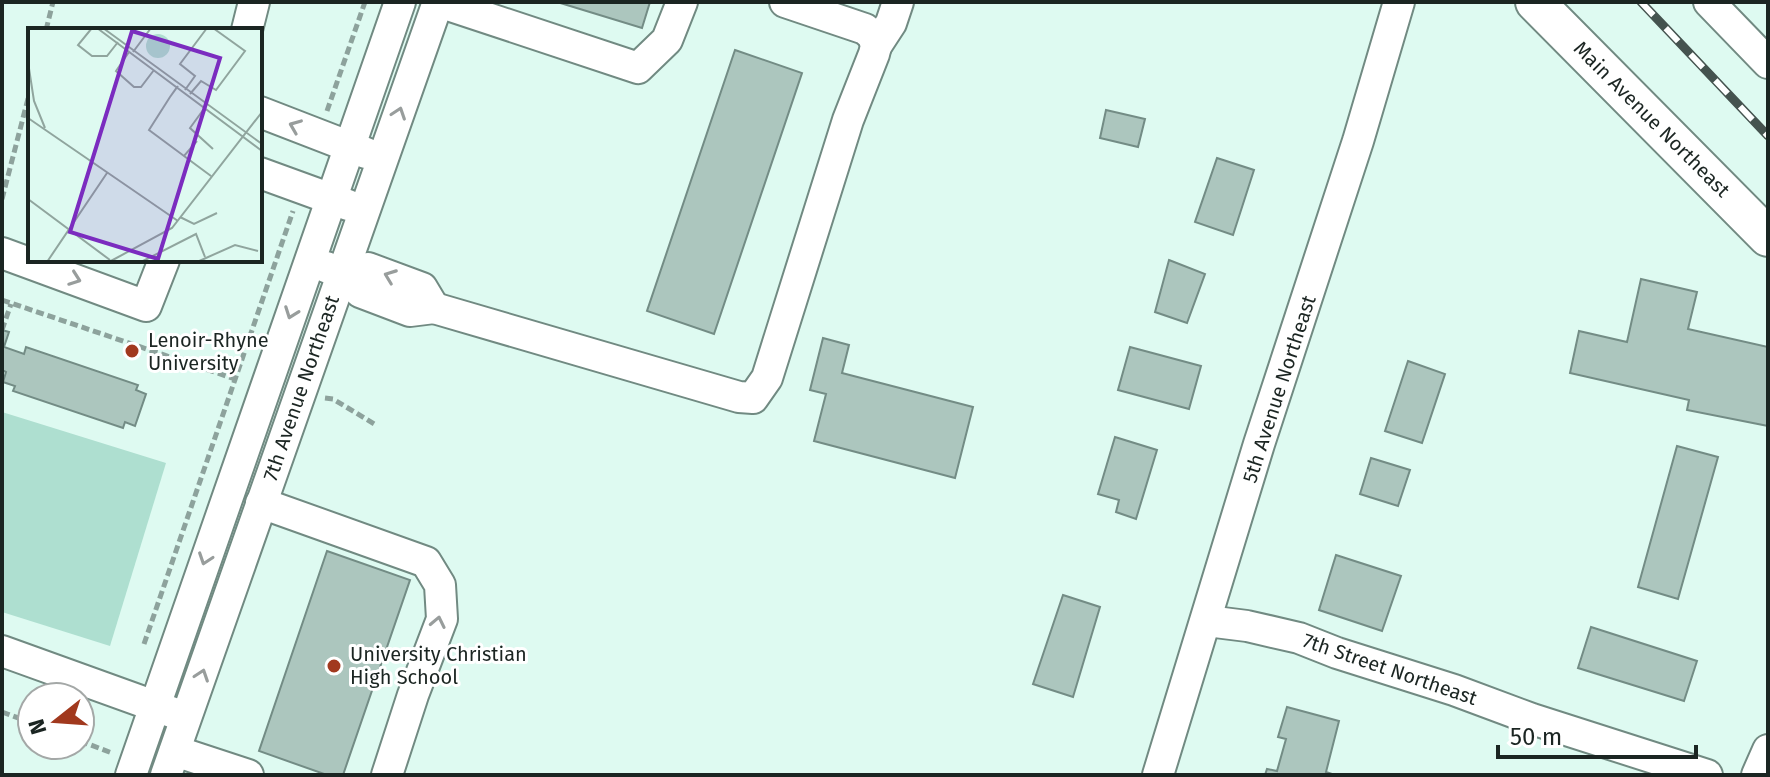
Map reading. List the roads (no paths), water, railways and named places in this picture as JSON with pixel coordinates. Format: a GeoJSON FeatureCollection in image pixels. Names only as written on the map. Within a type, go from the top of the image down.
{"type":"FeatureCollection","features":[{"type":"Feature","properties":{"kind":"main road","name":"Main Avenue Northeast"},"geometry":{"type":"LineString","coordinates":[[1535,2],[1768,237]]}},
{"type":"Feature","properties":{"kind":"street"},"geometry":{"type":"LineString","coordinates":[[248,28],[254,2]]}},
{"type":"Feature","properties":{"kind":"street","name":"7th Avenue Northeast"},"geometry":{"type":"LineString","coordinates":[[131,775],[400,2]]}},
{"type":"Feature","properties":{"kind":"street"},"geometry":{"type":"LineString","coordinates":[[438,2],[638,68],[667,40],[682,2]]}},
{"type":"Feature","properties":{"kind":"street","name":"7th Avenue Northeast"},"geometry":{"type":"LineString","coordinates":[[171,763],[438,2]]}},
{"type":"Feature","properties":{"kind":"street"},"geometry":{"type":"LineString","coordinates":[[785,2],[865,29],[873,36],[876,46]]}},
{"type":"Feature","properties":{"kind":"street"},"geometry":{"type":"LineString","coordinates":[[310,260],[341,273],[360,292],[410,311],[434,308],[739,397],[753,398],[767,378],[848,120],[876,46],[891,23],[898,2]]}},
{"type":"Feature","properties":{"kind":"street","name":"5th Avenue Northeast"},"geometry":{"type":"LineString","coordinates":[[1158,775],[1399,2]]}},
{"type":"Feature","properties":{"kind":"street"},"geometry":{"type":"LineString","coordinates":[[1709,2],[1768,63]]}},
{"type":"Feature","properties":{"kind":"street"},"geometry":{"type":"LineString","coordinates":[[262,113],[383,160]]}},
{"type":"Feature","properties":{"kind":"street"},"geometry":{"type":"LineString","coordinates":[[262,174],[363,210]]}},
{"type":"Feature","properties":{"kind":"street"},"geometry":{"type":"LineString","coordinates":[[2,253],[146,306],[163,262]]}},
{"type":"Feature","properties":{"kind":"street"},"geometry":{"type":"LineString","coordinates":[[261,503],[426,562],[440,585],[442,619],[387,775]]}},
{"type":"Feature","properties":{"kind":"street","name":"7th Street Northeast"},"geometry":{"type":"LineString","coordinates":[[1207,621],[1299,638],[1532,719],[1707,775]]}},
{"type":"Feature","properties":{"kind":"street"},"geometry":{"type":"LineString","coordinates":[[2,651],[187,718]]}},
{"type":"Feature","properties":{"kind":"street"},"geometry":{"type":"LineString","coordinates":[[1757,775],[1768,750]]}},
{"type":"Feature","properties":{"kind":"street"},"geometry":{"type":"LineString","coordinates":[[171,763],[248,775]]}},
{"type":"Feature","properties":{"kind":"railway"},"geometry":{"type":"LineString","coordinates":[[1641,2],[1768,136]]}},
{"type":"Feature","properties":{"kind":"place","name":"Lenoir-Rhyne University"},"geometry":{"type":"Point","coordinates":[132,351]}},
{"type":"Feature","properties":{"kind":"place","name":"University Christian High School"},"geometry":{"type":"Point","coordinates":[334,666]}}]}
